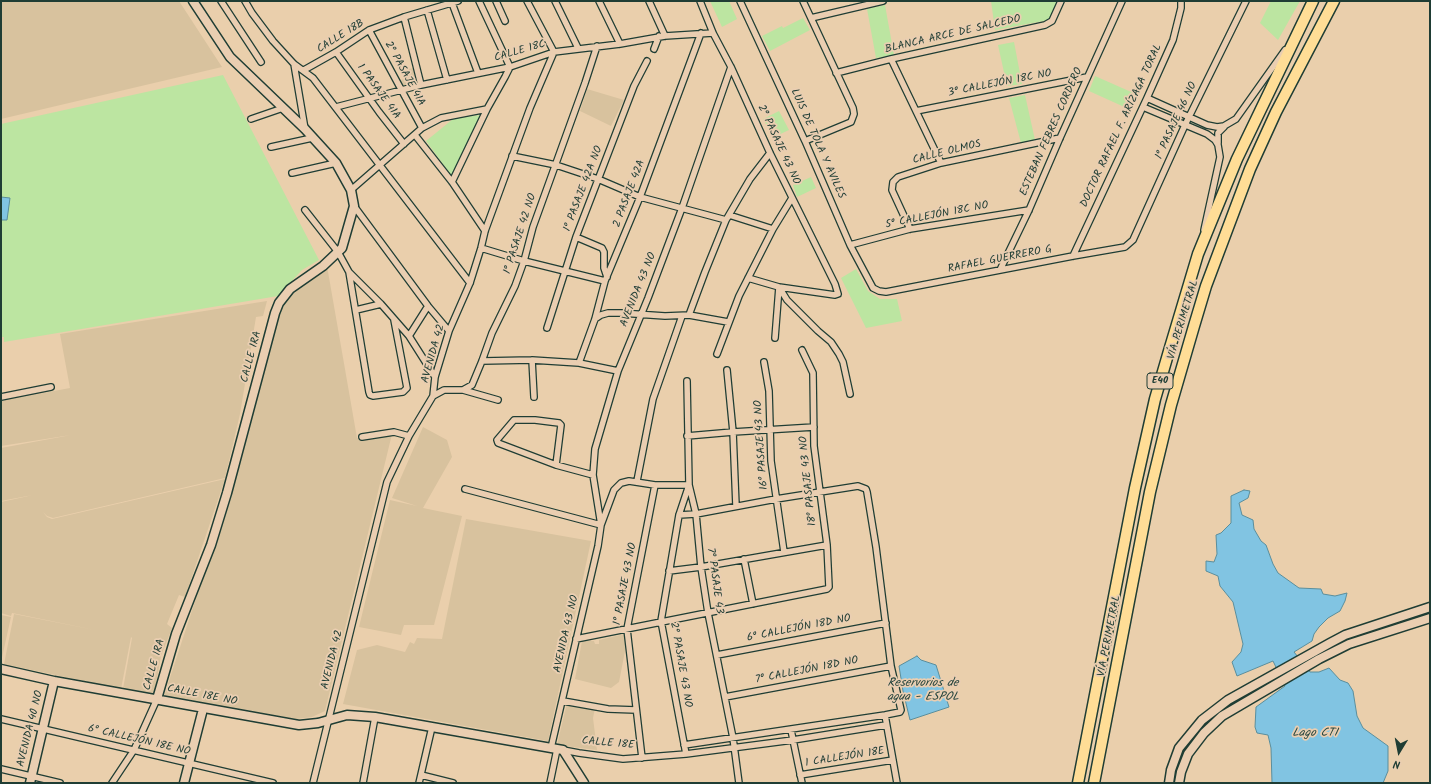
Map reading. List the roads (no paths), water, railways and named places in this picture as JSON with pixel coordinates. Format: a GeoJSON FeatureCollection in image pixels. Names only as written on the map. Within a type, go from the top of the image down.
{"type":"FeatureCollection","features":[{"type":"Feature","properties":{"kind":"highway","name":"VÍA PERIMETRAL"},"geometry":{"type":"LineString","coordinates":[[1078,783],[1142,454],[1167,358],[1198,254],[1237,159],[1313,1]]}},
{"type":"Feature","properties":{"kind":"highway","name":"VÍA PERIMETRAL"},"geometry":{"type":"LineString","coordinates":[[1094,783],[1150,492],[1171,404],[1206,286],[1250,169],[1276,112],[1334,1]]}},
{"type":"Feature","properties":{"kind":"street","name":"CALLE 1RA"},"geometry":{"type":"LineString","coordinates":[[112,783],[134,750],[157,699],[176,634],[211,545],[227,493],[277,308],[284,294],[307,276],[323,266],[342,248],[354,206],[351,190],[336,163],[305,129],[230,57],[193,1]]}},
{"type":"Feature","properties":{"kind":"street"},"geometry":{"type":"LineString","coordinates":[[221,1],[261,62]]}},
{"type":"Feature","properties":{"kind":"street"},"geometry":{"type":"LineString","coordinates":[[245,1],[273,41],[294,64],[313,78],[470,283]]}},
{"type":"Feature","properties":{"kind":"street"},"geometry":{"type":"LineString","coordinates":[[452,182],[487,109],[506,77],[510,67],[479,1]]}},
{"type":"Feature","properties":{"kind":"street"},"geometry":{"type":"LineString","coordinates":[[496,1],[505,21]]}},
{"type":"Feature","properties":{"kind":"street"},"geometry":{"type":"LineString","coordinates":[[527,1],[554,52]]}},
{"type":"Feature","properties":{"kind":"street"},"geometry":{"type":"LineString","coordinates":[[555,1],[578,48]]}},
{"type":"Feature","properties":{"kind":"street"},"geometry":{"type":"LineString","coordinates":[[599,1],[620,44]]}},
{"type":"Feature","properties":{"kind":"street"},"geometry":{"type":"LineString","coordinates":[[649,1],[662,36],[654,49]]}},
{"type":"Feature","properties":{"kind":"street","name":"2° PASAJE 43 NO"},"geometry":{"type":"LineString","coordinates":[[700,1],[713,33],[731,67],[770,153],[838,294],[835,295],[779,287]]}},
{"type":"Feature","properties":{"kind":"street","name":"LUIS DE TOLA Y AVILES"},"geometry":{"type":"LineString","coordinates":[[740,1],[805,141],[850,245],[873,288],[879,291]]}},
{"type":"Feature","properties":{"kind":"street"},"geometry":{"type":"LineString","coordinates":[[803,1],[853,108],[854,114],[852,122],[805,141]]}},
{"type":"Feature","properties":{"kind":"street"},"geometry":{"type":"LineString","coordinates":[[811,18],[864,3],[883,1]]}},
{"type":"Feature","properties":{"kind":"street","name":"BLANCA ARCE DE SALCEDO"},"geometry":{"type":"LineString","coordinates":[[836,73],[891,59],[1045,26],[1052,21],[1061,1]]}},
{"type":"Feature","properties":{"kind":"street","name":"ESTEBAN FEBRES CORDERO"},"geometry":{"type":"LineString","coordinates":[[1000,270],[1029,210],[1122,1]]}},
{"type":"Feature","properties":{"kind":"street","name":"DOCTOR RAFAEL F. ARÍZAGA TORAL"},"geometry":{"type":"LineString","coordinates":[[1073,256],[1173,40],[1181,8],[1181,1]]}},
{"type":"Feature","properties":{"kind":"street","name":"1° PASAJE 46 NO"},"geometry":{"type":"LineString","coordinates":[[1125,247],[1133,240],[1185,125],[1246,1]]}},
{"type":"Feature","properties":{"kind":"street"},"geometry":{"type":"LineString","coordinates":[[455,2],[478,73]]}},
{"type":"Feature","properties":{"kind":"street","name":"CALLE 18B"},"geometry":{"type":"LineString","coordinates":[[304,70],[336,52],[369,30],[404,17],[455,2]]}},
{"type":"Feature","properties":{"kind":"street"},"geometry":{"type":"LineString","coordinates":[[427,10],[447,80]]}},
{"type":"Feature","properties":{"kind":"street"},"geometry":{"type":"LineString","coordinates":[[404,17],[421,85]]}},
{"type":"Feature","properties":{"kind":"street","name":"2° PASAJE 41A"},"geometry":{"type":"LineString","coordinates":[[369,30],[422,128]]}},
{"type":"Feature","properties":{"kind":"street","name":"2 PASAJE 42A"},"geometry":{"type":"LineString","coordinates":[[579,363],[595,319],[606,279],[640,197],[701,33]]}},
{"type":"Feature","properties":{"kind":"street","name":"CALLE 18C"},"geometry":{"type":"LineString","coordinates":[[336,107],[421,85],[510,67],[554,52],[620,44],[662,36],[713,33]]}},
{"type":"Feature","properties":{"kind":"street"},"geometry":{"type":"LineString","coordinates":[[1198,254],[1219,162],[1218,133],[1222,128],[1236,119],[1296,35]]}},
{"type":"Feature","properties":{"kind":"street","name":"1° PASAJE 42 NO"},"geometry":{"type":"LineString","coordinates":[[463,390],[472,385],[492,333],[515,286],[524,261],[533,227],[597,46]]}},
{"type":"Feature","properties":{"kind":"street","name":"1 PASAJE 41A"},"geometry":{"type":"LineString","coordinates":[[336,52],[404,144]]}},
{"type":"Feature","properties":{"kind":"street","name":"AVENIDA 42"},"geometry":{"type":"LineString","coordinates":[[313,783],[387,482],[409,436],[433,396],[435,377],[449,331],[470,283],[485,231],[512,156],[530,108],[554,52]]}},
{"type":"Feature","properties":{"kind":"street"},"geometry":{"type":"LineString","coordinates":[[891,59],[942,163]]}},
{"type":"Feature","properties":{"kind":"street","name":"1° PASAJE 42A NO"},"geometry":{"type":"LineString","coordinates":[[547,328],[576,237],[634,86],[647,61]]}},
{"type":"Feature","properties":{"kind":"street"},"geometry":{"type":"LineString","coordinates":[[294,64],[305,129]]}},
{"type":"Feature","properties":{"kind":"street","name":"AVENIDA 43 NO"},"geometry":{"type":"LineString","coordinates":[[601,525],[593,475],[595,449],[618,371],[682,208],[731,67]]}},
{"type":"Feature","properties":{"kind":"street","name":"3° CALLEJÓN 18C NO"},"geometry":{"type":"LineString","coordinates":[[916,110],[1087,77]]}},
{"type":"Feature","properties":{"kind":"street"},"geometry":{"type":"LineString","coordinates":[[1147,98],[1210,126],[1217,127],[1228,125]]}},
{"type":"Feature","properties":{"kind":"street"},"geometry":{"type":"LineString","coordinates":[[1143,107],[1207,134],[1215,140],[1219,150]]}},
{"type":"Feature","properties":{"kind":"street"},"geometry":{"type":"LineString","coordinates":[[251,119],[283,108]]}},
{"type":"Feature","properties":{"kind":"street"},"geometry":{"type":"LineString","coordinates":[[351,190],[422,128],[441,118],[487,109]]}},
{"type":"Feature","properties":{"kind":"street"},"geometry":{"type":"LineString","coordinates":[[415,135],[452,182],[485,231]]}},
{"type":"Feature","properties":{"kind":"street"},"geometry":{"type":"LineString","coordinates":[[271,147],[312,138]]}},
{"type":"Feature","properties":{"kind":"street","name":"CALLE OLMOS"},"geometry":{"type":"LineString","coordinates":[[910,229],[892,190],[893,182],[898,177],[942,163],[1060,138]]}},
{"type":"Feature","properties":{"kind":"street"},"geometry":{"type":"LineString","coordinates":[[689,315],[728,217],[750,179],[770,153]]}},
{"type":"Feature","properties":{"kind":"street"},"geometry":{"type":"LineString","coordinates":[[512,156],[556,165],[598,179],[640,197],[773,229]]}},
{"type":"Feature","properties":{"kind":"street"},"geometry":{"type":"LineString","coordinates":[[292,174],[336,163]]}},
{"type":"Feature","properties":{"kind":"street"},"geometry":{"type":"LineString","coordinates":[[717,354],[739,296],[773,229],[792,198]]}},
{"type":"Feature","properties":{"kind":"street"},"geometry":{"type":"LineString","coordinates":[[354,206],[428,306],[449,331]]}},
{"type":"Feature","properties":{"kind":"street"},"geometry":{"type":"LineString","coordinates":[[305,210],[338,252],[350,272],[409,336],[435,377]]}},
{"type":"Feature","properties":{"kind":"street","name":"5° CALLEJÓN 18C NO"},"geometry":{"type":"LineString","coordinates":[[850,245],[910,229],[1029,210]]}},
{"type":"Feature","properties":{"kind":"street"},"geometry":{"type":"LineString","coordinates":[[481,248],[564,271],[606,279],[604,252],[602,248],[576,237]]}},
{"type":"Feature","properties":{"kind":"street","name":"RAFAEL GUERRERO G"},"geometry":{"type":"LineString","coordinates":[[879,291],[886,292],[1125,247]]}},
{"type":"Feature","properties":{"kind":"street"},"geometry":{"type":"LineString","coordinates":[[350,272],[369,392],[370,395],[373,396],[403,392],[407,388],[394,320]]}},
{"type":"Feature","properties":{"kind":"street"},"geometry":{"type":"LineString","coordinates":[[748,278],[779,287],[787,300],[831,342],[843,362],[850,394]]}},
{"type":"Feature","properties":{"kind":"street"},"geometry":{"type":"LineString","coordinates":[[775,338],[779,287]]}},
{"type":"Feature","properties":{"kind":"street"},"geometry":{"type":"LineString","coordinates":[[356,310],[381,304]]}},
{"type":"Feature","properties":{"kind":"street"},"geometry":{"type":"LineString","coordinates":[[409,336],[428,306]]}},
{"type":"Feature","properties":{"kind":"street"},"geometry":{"type":"LineString","coordinates":[[595,319],[608,313],[689,315],[728,322]]}},
{"type":"Feature","properties":{"kind":"street"},"geometry":{"type":"LineString","coordinates":[[637,482],[653,399],[682,316]]}},
{"type":"Feature","properties":{"kind":"street","name":"18° PASAJE 43 NO"},"geometry":{"type":"LineString","coordinates":[[753,604],[828,589],[829,587],[826,545],[814,446],[812,373],[802,350]]}},
{"type":"Feature","properties":{"kind":"street"},"geometry":{"type":"LineString","coordinates":[[482,362],[532,360],[579,363],[618,371]]}},
{"type":"Feature","properties":{"kind":"street"},"geometry":{"type":"LineString","coordinates":[[532,360],[534,397]]}},
{"type":"Feature","properties":{"kind":"street","name":"16° PASAJE 43 NO"},"geometry":{"type":"LineString","coordinates":[[764,362],[769,391],[771,461],[784,552]]}},
{"type":"Feature","properties":{"kind":"street"},"geometry":{"type":"LineString","coordinates":[[727,370],[733,432],[736,506]]}},
{"type":"Feature","properties":{"kind":"street","name":"7° PASAJE 43"},"geometry":{"type":"LineString","coordinates":[[686,381],[689,485],[696,514],[701,567],[708,613],[725,697],[739,783]]}},
{"type":"Feature","properties":{"kind":"street"},"geometry":{"type":"LineString","coordinates":[[1,397],[51,386]]}},
{"type":"Feature","properties":{"kind":"street"},"geometry":{"type":"LineString","coordinates":[[433,396],[444,390],[463,390],[498,400]]}},
{"type":"Feature","properties":{"kind":"street"},"geometry":{"type":"LineString","coordinates":[[556,465],[561,424],[559,423],[535,420],[514,420],[497,440],[498,443],[556,465],[593,475]]}},
{"type":"Feature","properties":{"kind":"street"},"geometry":{"type":"LineString","coordinates":[[687,436],[814,427]]}},
{"type":"Feature","properties":{"kind":"street"},"geometry":{"type":"LineString","coordinates":[[362,437],[394,432],[409,436]]}},
{"type":"Feature","properties":{"kind":"street","name":"AVENIDA 43 NO"},"geometry":{"type":"LineString","coordinates":[[550,783],[557,749],[563,702],[576,639],[598,546],[601,525],[614,490],[621,483],[629,481],[655,486],[689,485]]}},
{"type":"Feature","properties":{"kind":"street","name":"2° PASAJE 43 NO"},"geometry":{"type":"LineString","coordinates":[[686,754],[661,621],[679,515],[689,485]]}},
{"type":"Feature","properties":{"kind":"street","name":"1° PASAJE 43 NO"},"geometry":{"type":"LineString","coordinates":[[642,758],[627,629],[655,486]]}},
{"type":"Feature","properties":{"kind":"street"},"geometry":{"type":"LineString","coordinates":[[679,515],[696,514],[858,486],[866,489],[876,547],[892,666],[901,710],[900,712],[885,716],[684,745]]}},
{"type":"Feature","properties":{"kind":"street"},"geometry":{"type":"LineString","coordinates":[[465,489],[601,525]]}},
{"type":"Feature","properties":{"kind":"street"},"geometry":{"type":"LineString","coordinates":[[669,571],[701,567],[826,545]]}},
{"type":"Feature","properties":{"kind":"street"},"geometry":{"type":"LineString","coordinates":[[576,639],[753,604],[744,559]]}},
{"type":"Feature","properties":{"kind":"street"},"geometry":{"type":"LineString","coordinates":[[1169,783],[1171,770],[1178,748],[1202,720],[1228,700],[1346,635],[1430,607]]}},
{"type":"Feature","properties":{"kind":"street"},"geometry":{"type":"LineString","coordinates":[[1179,783],[1181,772],[1188,754],[1204,733],[1222,716],[1319,659],[1349,644],[1430,618]]}},
{"type":"Feature","properties":{"kind":"street","name":"6° CALLEJÓN 18D NO"},"geometry":{"type":"LineString","coordinates":[[717,655],[886,623]]}},
{"type":"Feature","properties":{"kind":"street","name":"7° CALLEJÓN 18D NO"},"geometry":{"type":"LineString","coordinates":[[725,697],[892,666]]}},
{"type":"Feature","properties":{"kind":"street","name":"CALLE 18E NO"},"geometry":{"type":"LineString","coordinates":[[1,669],[54,681],[299,725],[318,723],[329,719]]}},
{"type":"Feature","properties":{"kind":"street","name":"AVENIDA 40 NO"},"geometry":{"type":"LineString","coordinates":[[30,779],[54,681]]}},
{"type":"Feature","properties":{"kind":"street"},"geometry":{"type":"LineString","coordinates":[[563,702],[608,709],[636,710]]}},
{"type":"Feature","properties":{"kind":"street"},"geometry":{"type":"LineString","coordinates":[[184,783],[203,708]]}},
{"type":"Feature","properties":{"kind":"street","name":"CALLE 18E"},"geometry":{"type":"LineString","coordinates":[[329,719],[347,715],[375,717],[579,753],[623,759],[686,754],[734,748],[886,725]]}},
{"type":"Feature","properties":{"kind":"street"},"geometry":{"type":"LineString","coordinates":[[885,716],[897,783]]}},
{"type":"Feature","properties":{"kind":"street"},"geometry":{"type":"LineString","coordinates":[[362,783],[375,717]]}},
{"type":"Feature","properties":{"kind":"street","name":"6° CALLEJÓN 18E NO"},"geometry":{"type":"LineString","coordinates":[[1,719],[273,783]]}},
{"type":"Feature","properties":{"kind":"street"},"geometry":{"type":"LineString","coordinates":[[419,783],[432,728]]}},
{"type":"Feature","properties":{"kind":"street"},"geometry":{"type":"LineString","coordinates":[[791,730],[801,783]]}},
{"type":"Feature","properties":{"kind":"street"},"geometry":{"type":"LineString","coordinates":[[557,749],[584,783]]}},
{"type":"Feature","properties":{"kind":"street","name":"1 CALLEJÓN 18E"},"geometry":{"type":"LineString","coordinates":[[800,775],[893,760]]}},
{"type":"Feature","properties":{"kind":"street"},"geometry":{"type":"LineString","coordinates":[[1,769],[30,779],[60,783]]}},
{"type":"Feature","properties":{"kind":"street"},"geometry":{"type":"LineString","coordinates":[[421,775],[453,783]]}},
{"type":"Feature","properties":{"kind":"water"},"geometry":{"type":"Polygon","coordinates":[[[1,197],[10,198],[7,220],[1,220],[1,197]]]}},
{"type":"Feature","properties":{"kind":"water","name":"Lago CTI"},"geometry":{"type":"Polygon","coordinates":[[[1244,490],[1250,491],[1248,498],[1239,503],[1242,515],[1253,520],[1254,529],[1261,541],[1266,545],[1278,573],[1299,588],[1321,589],[1323,594],[1335,596],[1347,593],[1340,611],[1328,618],[1319,627],[1314,634],[1312,641],[1294,652],[1310,672],[1319,672],[1329,668],[1340,680],[1348,683],[1353,691],[1357,716],[1363,728],[1388,746],[1388,771],[1383,783],[1272,783],[1271,748],[1268,735],[1257,733],[1255,727],[1256,707],[1285,686],[1273,661],[1237,676],[1232,662],[1241,652],[1243,644],[1233,602],[1220,586],[1218,576],[1206,571],[1206,561],[1214,562],[1217,554],[1216,535],[1221,533],[1231,523],[1231,496],[1244,490]]]}},
{"type":"Feature","properties":{"kind":"water","name":"Reservorios de agua - ESPOL"},"geometry":{"type":"Polygon","coordinates":[[[917,656],[921,660],[936,665],[949,707],[910,720],[899,666],[917,656]]]}}]}
